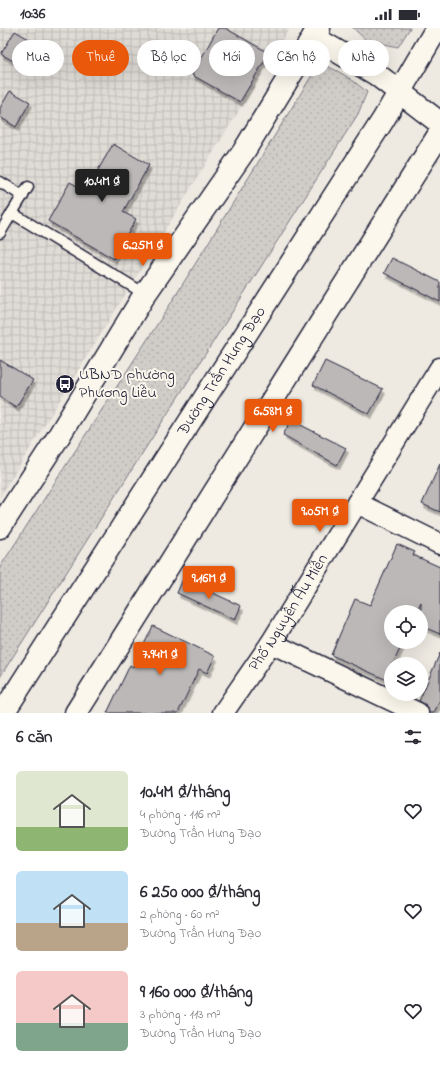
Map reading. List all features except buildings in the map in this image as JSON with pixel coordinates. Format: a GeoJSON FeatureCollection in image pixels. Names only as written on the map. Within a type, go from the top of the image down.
{"type":"FeatureCollection","features":[{"type":"Feature","properties":{"kind":"main road","name":"Đường Trần Hưng Đạo"},"geometry":{"type":"LineString","coordinates":[[3,713],[383,120],[437,28]]}},
{"type":"Feature","properties":{"kind":"main road"},"geometry":{"type":"LineString","coordinates":[[0,527],[57,439],[145,294],[244,151],[316,32],[400,91],[440,123]]}},
{"type":"Feature","properties":{"kind":"main road"},"geometry":{"type":"LineString","coordinates":[[76,713],[440,133]]}},
{"type":"Feature","properties":{"kind":"street","name":"Phố Nguyễn Ấu Miễn"},"geometry":{"type":"LineString","coordinates":[[223,713],[271,643],[440,368]]}},
{"type":"Feature","properties":{"kind":"street"},"geometry":{"type":"LineString","coordinates":[[357,503],[440,544]]}},
{"type":"Feature","properties":{"kind":"street"},"geometry":{"type":"LineString","coordinates":[[271,643],[418,713]]}},
{"type":"Feature","properties":{"kind":"lane"},"geometry":{"type":"LineString","coordinates":[[0,182],[25,192],[0,233]]}},
{"type":"Feature","properties":{"kind":"lane"},"geometry":{"type":"LineString","coordinates":[[12,213],[145,294]]}},
{"type":"Feature","properties":{"kind":"shaded area"},"geometry":{"type":"Polygon","coordinates":[[[0,28],[290,28],[283,40],[263,40],[263,72],[0,497],[0,28]]]}},
{"type":"Feature","properties":{"kind":"shaded area"},"geometry":{"type":"Polygon","coordinates":[[[353,28],[410,28],[398,47],[389,45],[389,40],[366,40],[353,28]]]}},
{"type":"Feature","properties":{"kind":"shaded area"},"geometry":{"type":"Polygon","coordinates":[[[330,68],[338,72],[338,76],[348,77],[367,92],[358,114],[0,677],[0,567],[171,303],[312,76],[330,76],[330,68]]]}},
{"type":"Feature","properties":{"kind":"place","name":"UBND phường Phương Liễu"},"geometry":{"type":"Point","coordinates":[65,384]}}]}
